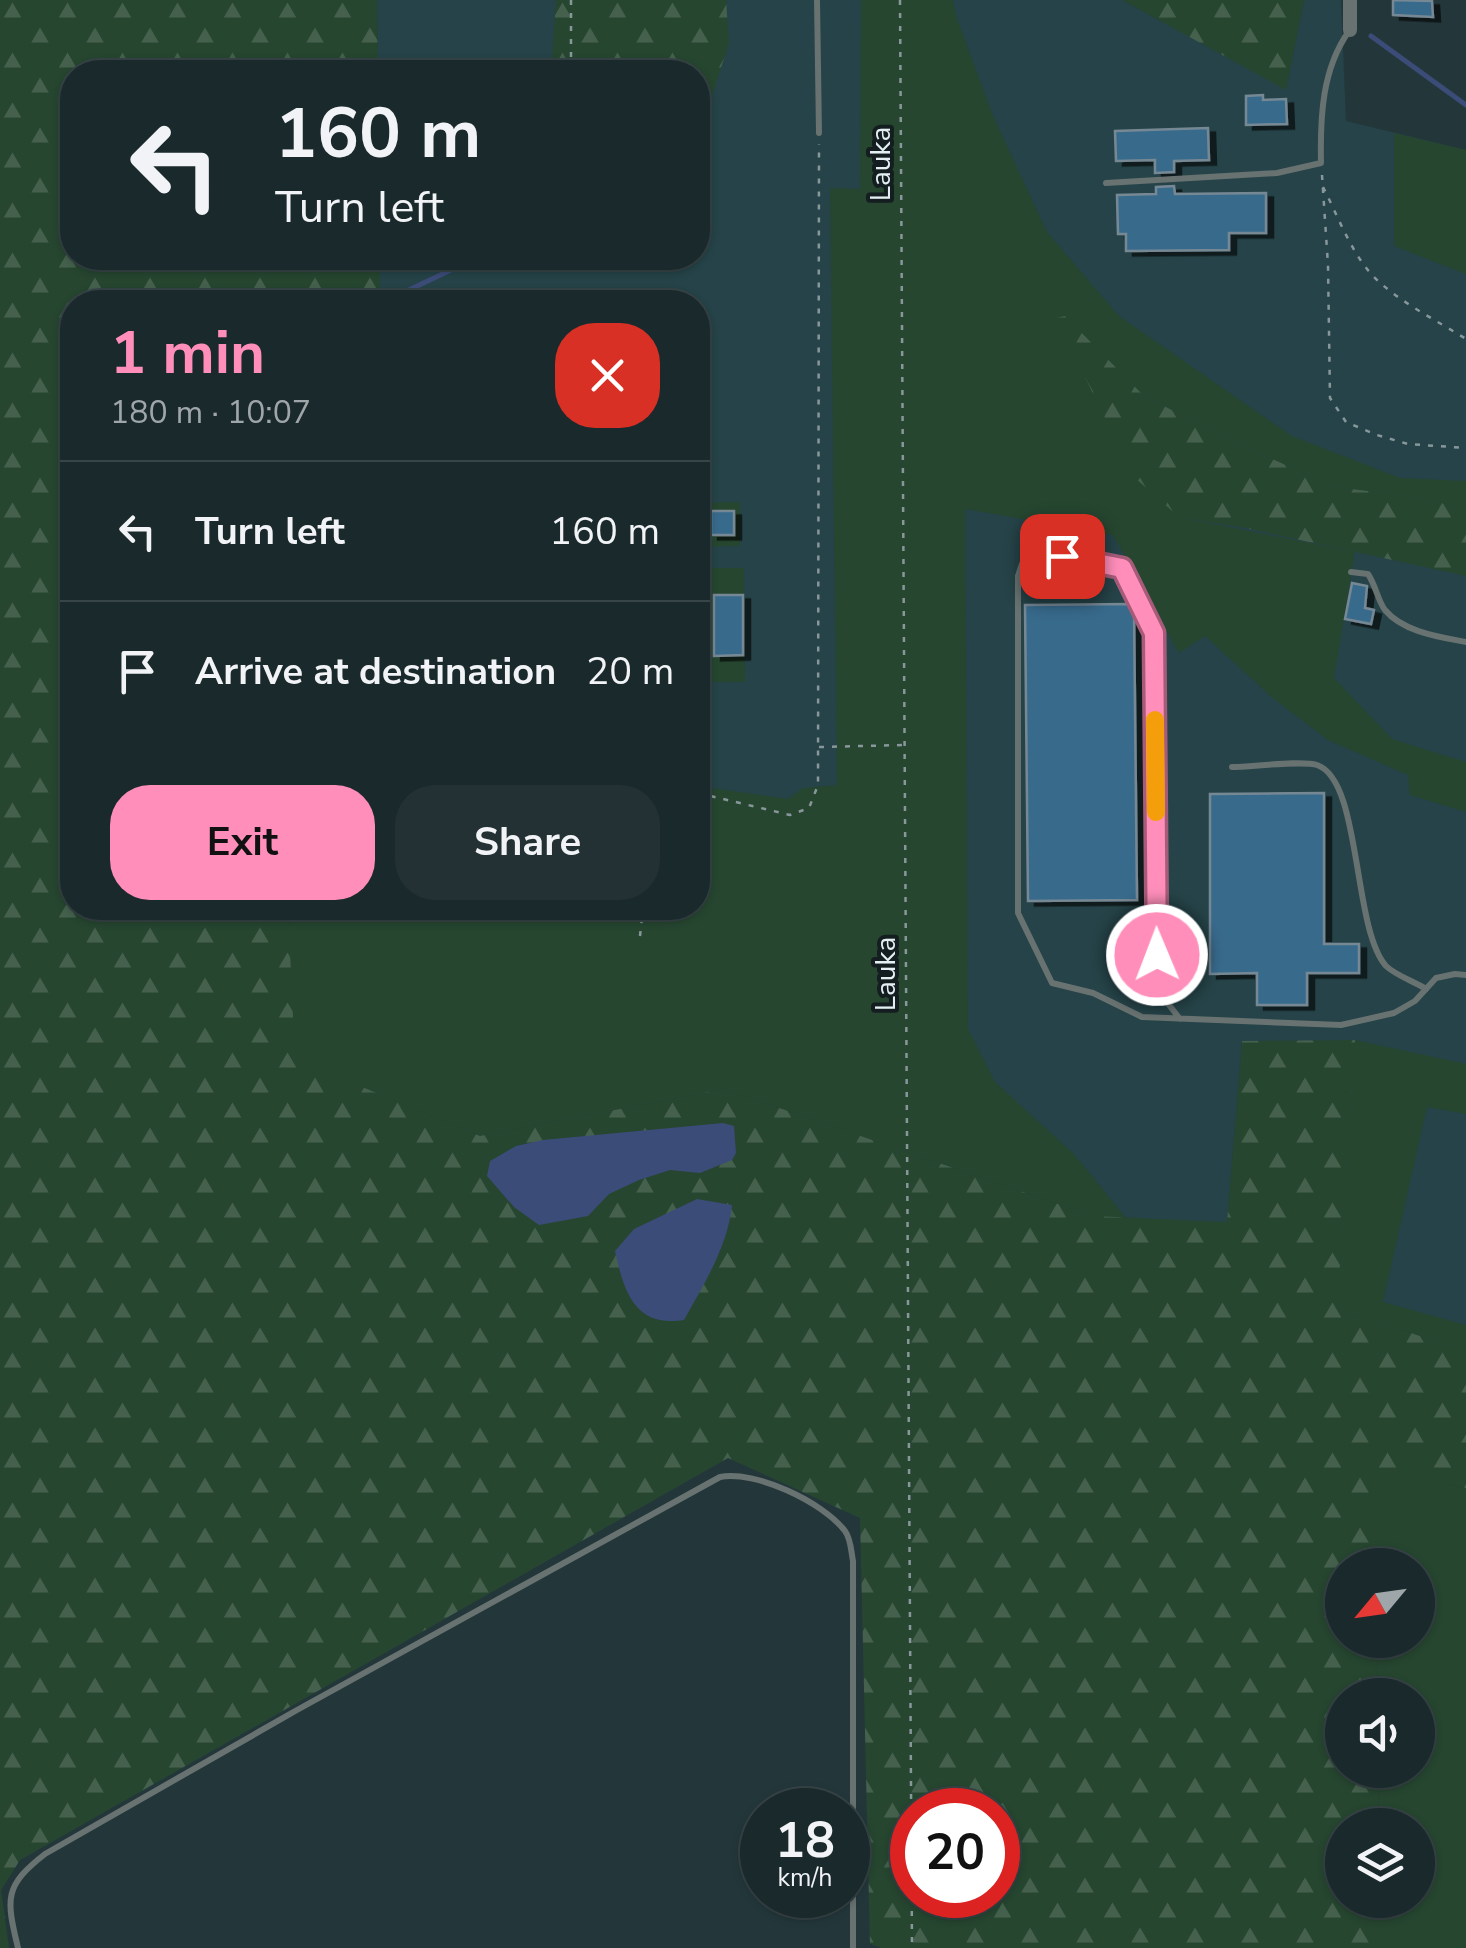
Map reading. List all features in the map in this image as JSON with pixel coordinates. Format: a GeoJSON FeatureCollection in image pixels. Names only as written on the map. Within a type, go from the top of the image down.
{"type":"FeatureCollection","features":[{"type":"Feature","properties":{"kind":"street"},"geometry":{"type":"LineString","coordinates":[[1350,0],[1350,30]]}},
{"type":"Feature","properties":{"kind":"lane"},"geometry":{"type":"LineString","coordinates":[[817,0],[818,133]]}},
{"type":"Feature","properties":{"kind":"lane"},"geometry":{"type":"LineString","coordinates":[[1106,183],[1277,173],[1321,163],[1325,87],[1336,50],[1350,30]]}},
{"type":"Feature","properties":{"kind":"lane"},"geometry":{"type":"LineString","coordinates":[[1180,1018],[1166,1001],[1157,955],[1154,633],[1122,568],[1062,556],[1022,564],[1018,576],[1018,913],[1052,982],[1093,993],[1142,1017],[1341,1025],[1394,1013],[1415,1001],[1436,978],[1466,975]]}},
{"type":"Feature","properties":{"kind":"lane"},"geometry":{"type":"LineString","coordinates":[[1351,572],[1368,574],[1378,588],[1383,608],[1399,621],[1434,636],[1466,642]]}},
{"type":"Feature","properties":{"kind":"lane"},"geometry":{"type":"LineString","coordinates":[[1232,767],[1316,764],[1334,776],[1345,806],[1370,930],[1386,966],[1426,989]]}},
{"type":"Feature","properties":{"kind":"lane"},"geometry":{"type":"LineString","coordinates":[[18,1948],[10,1916],[11,1891],[20,1874],[46,1854],[297,1710],[720,1477],[738,1473],[781,1488],[832,1516],[849,1535],[853,1561],[853,1948]]}},
{"type":"Feature","properties":{"kind":"path"},"geometry":{"type":"LineString","coordinates":[[570,0],[571,60]]}},
{"type":"Feature","properties":{"kind":"path","name":"Lauka"},"geometry":{"type":"LineString","coordinates":[[900,0],[912,1948]]}},
{"type":"Feature","properties":{"kind":"path"},"geometry":{"type":"LineString","coordinates":[[710,797],[790,816],[810,808],[818,785],[818,133]]}},
{"type":"Feature","properties":{"kind":"path"},"geometry":{"type":"LineString","coordinates":[[1466,339],[1373,276],[1323,186],[1330,398],[1346,422],[1377,435],[1408,444],[1466,448]]}},
{"type":"Feature","properties":{"kind":"path"},"geometry":{"type":"LineString","coordinates":[[818,747],[905,745]]}},
{"type":"Feature","properties":{"kind":"path"},"geometry":{"type":"LineString","coordinates":[[640,936],[642,920]]}},
{"type":"Feature","properties":{"kind":"shaded area"},"geometry":{"type":"Polygon","coordinates":[[[377,0],[1122,0],[1286,89],[1304,0],[1341,0],[1346,121],[1466,150],[1466,1351],[1337,1309],[1242,1042],[1227,1223],[1093,1216],[724,1089],[480,1136],[298,920],[710,920],[710,290],[380,290],[380,270],[710,270],[710,60],[378,60],[377,0]]]}},
{"type":"Feature","properties":{"kind":"green space"},"geometry":{"type":"Polygon","coordinates":[[[0,0],[377,0],[378,60],[60,60],[60,270],[380,270],[380,290],[60,290],[60,920],[289,920],[295,1059],[480,1136],[724,1089],[1093,1216],[1227,1222],[1242,1041],[1355,1040],[1337,1309],[1466,1351],[1466,1488],[1376,1469],[1376,1548],[1325,1548],[1325,1658],[1377,1658],[1378,1678],[1325,1678],[1325,1788],[1378,1788],[1379,1808],[1325,1808],[1325,1918],[1380,1918],[1380,1948],[882,1948],[870,1944],[870,1788],[866,1788],[860,1518],[728,1458],[20,1860],[1,1890],[9,1948],[0,1948],[0,0]]]}},
{"type":"Feature","properties":{"kind":"green space"},"geometry":{"type":"Polygon","coordinates":[[[556,0],[726,0],[729,43],[710,102],[710,60],[552,60],[556,0]]]}},
{"type":"Feature","properties":{"kind":"green space"},"geometry":{"type":"Polygon","coordinates":[[[861,0],[953,0],[993,116],[1047,232],[1119,316],[1292,436],[1400,478],[1466,481],[1466,508],[1335,487],[1227,439],[1143,395],[1065,316],[1179,517],[1355,552],[1334,678],[1392,739],[1466,762],[1466,812],[1410,795],[1408,775],[1328,740],[1274,699],[1205,636],[1179,653],[1113,535],[965,509],[968,1029],[995,1082],[1074,1154],[1126,1218],[1093,1216],[724,1089],[480,1136],[294,1059],[288,920],[710,920],[710,788],[788,799],[803,788],[837,785],[830,188],[860,189],[861,0]]]}},
{"type":"Feature","properties":{"kind":"green space"},"geometry":{"type":"Polygon","coordinates":[[[1122,0],[1304,0],[1286,90],[1122,0]]]}},
{"type":"Feature","properties":{"kind":"green space"},"geometry":{"type":"Polygon","coordinates":[[[1394,133],[1466,150],[1466,274],[1394,246],[1394,133]]]}},
{"type":"Feature","properties":{"kind":"green space"},"geometry":{"type":"Polygon","coordinates":[[[1065,316],[1143,395],[1227,439],[1335,487],[1466,508],[1466,576],[1179,517],[1134,477],[1056,318],[1065,316]]]}},
{"type":"Feature","properties":{"kind":"green space"},"geometry":{"type":"Polygon","coordinates":[[[740,502],[740,546],[710,547],[710,503],[740,502]]]}},
{"type":"Feature","properties":{"kind":"green space"},"geometry":{"type":"Polygon","coordinates":[[[710,568],[744,568],[745,682],[710,682],[710,568]]]}},
{"type":"Feature","properties":{"kind":"green space"},"geometry":{"type":"Polygon","coordinates":[[[1355,1040],[1466,1064],[1466,1114],[1427,1107],[1383,1302],[1466,1325],[1466,1351],[1337,1309],[1355,1040]]]}},
{"type":"Feature","properties":{"kind":"green space"},"geometry":{"type":"Polygon","coordinates":[[[1375,1468],[1466,1488],[1466,1948],[1380,1948],[1380,1918],[1435,1918],[1435,1808],[1379,1808],[1378,1788],[1435,1788],[1435,1678],[1378,1678],[1377,1658],[1435,1658],[1435,1548],[1376,1548],[1375,1468]]]}},
{"type":"Feature","properties":{"kind":"water"},"geometry":{"type":"Polygon","coordinates":[[[723,1123],[734,1126],[736,1153],[732,1160],[700,1173],[670,1170],[639,1180],[609,1194],[588,1216],[539,1225],[514,1207],[487,1176],[490,1161],[516,1146],[723,1123]]]}},
{"type":"Feature","properties":{"kind":"water"},"geometry":{"type":"Polygon","coordinates":[[[697,1199],[732,1205],[720,1250],[684,1320],[654,1318],[634,1304],[615,1251],[634,1229],[697,1199]]]}},
{"type":"Feature","properties":{"kind":"building"},"geometry":{"type":"Polygon","coordinates":[[[1393,0],[1432,1],[1433,17],[1393,15],[1393,0]]]}},
{"type":"Feature","properties":{"kind":"building"},"geometry":{"type":"Polygon","coordinates":[[[1263,95],[1263,100],[1286,99],[1287,124],[1246,125],[1246,96],[1263,95]]]}},
{"type":"Feature","properties":{"kind":"building"},"geometry":{"type":"Polygon","coordinates":[[[1208,128],[1209,160],[1174,161],[1174,172],[1155,173],[1155,160],[1116,161],[1115,131],[1208,128]]]}},
{"type":"Feature","properties":{"kind":"building"},"geometry":{"type":"Polygon","coordinates":[[[1174,186],[1175,194],[1266,193],[1266,233],[1229,233],[1229,250],[1126,251],[1126,234],[1118,234],[1117,195],[1156,194],[1156,187],[1174,186]]]}},
{"type":"Feature","properties":{"kind":"building"},"geometry":{"type":"Polygon","coordinates":[[[711,511],[734,511],[734,535],[711,535],[711,511]]]}},
{"type":"Feature","properties":{"kind":"building"},"geometry":{"type":"Polygon","coordinates":[[[1352,583],[1367,586],[1365,608],[1374,610],[1371,624],[1345,619],[1352,583]]]}},
{"type":"Feature","properties":{"kind":"building"},"geometry":{"type":"Polygon","coordinates":[[[714,595],[743,595],[743,655],[714,656],[714,595]]]}},
{"type":"Feature","properties":{"kind":"building"},"geometry":{"type":"Polygon","coordinates":[[[1131,604],[1137,900],[1028,901],[1025,605],[1131,604]]]}},
{"type":"Feature","properties":{"kind":"building"},"geometry":{"type":"Polygon","coordinates":[[[1324,793],[1324,944],[1359,944],[1359,973],[1307,973],[1307,1005],[1257,1005],[1257,973],[1210,974],[1210,794],[1324,793]]]}},
{"type":"Feature","properties":{"kind":"waterway"},"geometry":{"type":"LineString","coordinates":[[1371,36],[1466,105]]}},
{"type":"Feature","properties":{"kind":"waterway"},"geometry":{"type":"LineString","coordinates":[[409,290],[451,270]]}},
{"type":"Feature","properties":{"kind":"slow traffic"},"geometry":{"type":"LineString","coordinates":[[1155,720],[1156,812]]}},
{"type":"Feature","properties":{"kind":"route"},"geometry":{"type":"LineString","coordinates":[[1062,556],[1122,568],[1154,633],[1157,955]]}}]}
